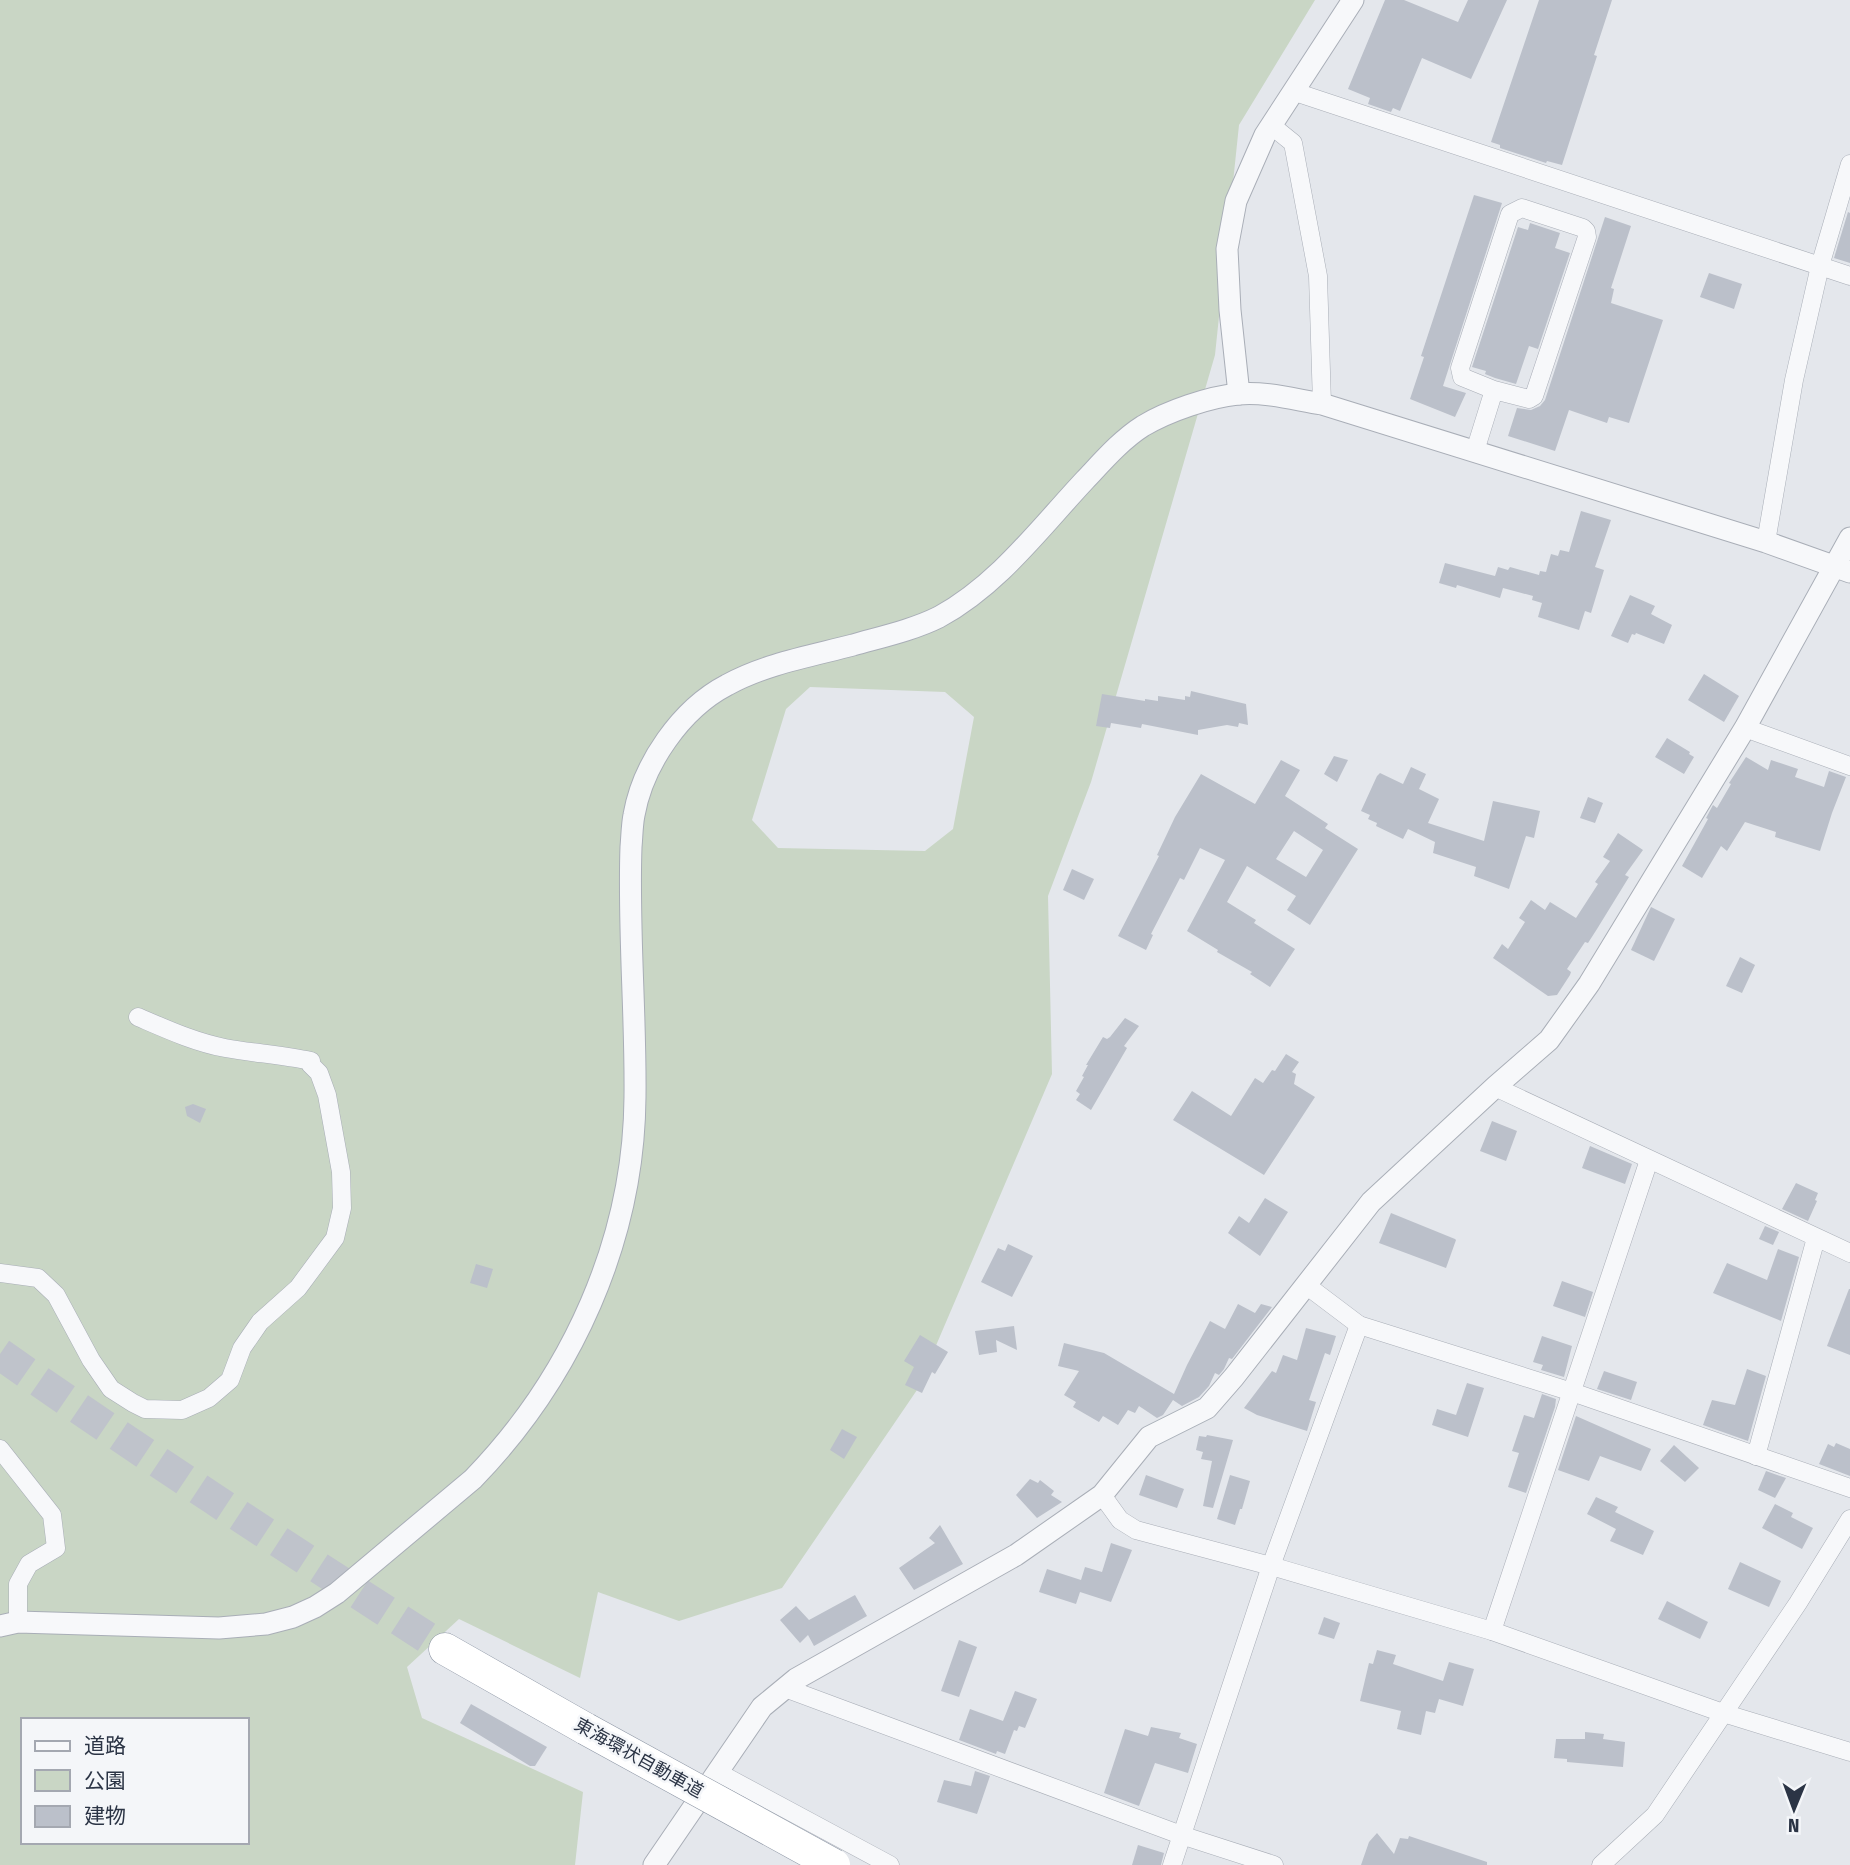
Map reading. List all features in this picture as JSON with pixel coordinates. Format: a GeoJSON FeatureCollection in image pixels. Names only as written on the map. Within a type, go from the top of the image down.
{"type":"FeatureCollection","features":[{"type":"Feature","properties":{"kind":"highway","name":"東海環状自動車道"},"geometry":{"type":"LineString","coordinates":[[445,1649],[834,1865]]}},
{"type":"Feature","properties":{"kind":"street"},"geometry":{"type":"LineString","coordinates":[[1239,394],[1227,249],[1236,201],[1265,135],[1353,0]]}},
{"type":"Feature","properties":{"kind":"street"},"geometry":{"type":"LineString","coordinates":[[1295,92],[1850,276]]}},
{"type":"Feature","properties":{"kind":"street"},"geometry":{"type":"LineString","coordinates":[[1272,126],[1293,144],[1318,276],[1322,404]]}},
{"type":"Feature","properties":{"kind":"street"},"geometry":{"type":"LineString","coordinates":[[1766,542],[1794,380],[1820,266],[1850,164]]}},
{"type":"Feature","properties":{"kind":"street"},"geometry":{"type":"LineString","coordinates":[[1522,208],[1583,228],[1587,237],[1534,396],[1529,399],[1494,390],[1462,377],[1460,368],[1510,214],[1522,208]]}},
{"type":"Feature","properties":{"kind":"street"},"geometry":{"type":"LineString","coordinates":[[1475,451],[1494,390]]}},
{"type":"Feature","properties":{"kind":"street"},"geometry":{"type":"LineString","coordinates":[[0,1449],[52,1515],[56,1548],[29,1564],[18,1584],[9,1624],[219,1628],[266,1624],[293,1617],[337,1593],[472,1479],[519,1428],[572,1346],[605,1270],[621,1213],[631,1154],[635,1098],[630,877],[634,814],[643,784],[655,758],[676,729],[696,708],[725,685],[761,670],[868,641],[937,618],[984,588],[1111,452],[1144,426],[1188,404],[1239,394],[1322,404],[1766,542],[1841,569]]}},
{"type":"Feature","properties":{"kind":"street"},"geometry":{"type":"LineString","coordinates":[[654,1865],[762,1707],[796,1679],[1016,1555],[1102,1495],[1149,1437],[1207,1408],[1371,1202],[1549,1040],[1589,984],[1841,569],[1850,538]]}},
{"type":"Feature","properties":{"kind":"street"},"geometry":{"type":"LineString","coordinates":[[1745,728],[1850,766]]}},
{"type":"Feature","properties":{"kind":"street"},"geometry":{"type":"LineString","coordinates":[[0,1273],[38,1278],[56,1295],[91,1360],[111,1390],[145,1409],[182,1410],[209,1398],[230,1380],[243,1348],[260,1322],[298,1288],[335,1238],[342,1208],[341,1172],[327,1095],[319,1073],[310,1061],[278,1054],[224,1048],[178,1035],[138,1017]]}},
{"type":"Feature","properties":{"kind":"street"},"geometry":{"type":"LineString","coordinates":[[1495,1087],[1850,1253]]}},
{"type":"Feature","properties":{"kind":"street"},"geometry":{"type":"LineString","coordinates":[[1492,1631],[1648,1160]]}},
{"type":"Feature","properties":{"kind":"street"},"geometry":{"type":"LineString","coordinates":[[1756,1456],[1816,1238]]}},
{"type":"Feature","properties":{"kind":"street"},"geometry":{"type":"LineString","coordinates":[[1306,1285],[1360,1325],[1572,1392],[1850,1488]]}},
{"type":"Feature","properties":{"kind":"street"},"geometry":{"type":"LineString","coordinates":[[1172,1865],[1272,1566],[1360,1325]]}},
{"type":"Feature","properties":{"kind":"street"},"geometry":{"type":"LineString","coordinates":[[1102,1495],[1120,1520],[1136,1530],[1272,1566],[1492,1631],[1723,1713],[1850,1752]]}},
{"type":"Feature","properties":{"kind":"street"},"geometry":{"type":"LineString","coordinates":[[1601,1865],[1656,1815],[1798,1603],[1850,1519]]}},
{"type":"Feature","properties":{"kind":"street"},"geometry":{"type":"LineString","coordinates":[[785,1688],[1181,1835],[1274,1865]]}},
{"type":"Feature","properties":{"kind":"street"},"geometry":{"type":"LineString","coordinates":[[716,1772],[890,1865]]}},
{"type":"Feature","properties":{"kind":"green space"},"geometry":{"type":"Polygon","coordinates":[[[0,0],[1315,0],[1239,125],[1215,355],[1091,782],[1048,896],[1052,1074],[917,1390],[782,1588],[679,1621],[598,1592],[580,1678],[459,1619],[407,1667],[422,1718],[583,1792],[575,1865],[0,1865],[0,0]],[[810,687],[786,709],[752,820],[778,848],[925,851],[953,829],[974,717],[945,692],[810,687]]]}},
{"type":"Feature","properties":{"kind":"building"},"geometry":{"type":"Polygon","coordinates":[[[1385,0],[1404,0],[1458,22],[1468,0],[1507,0],[1471,79],[1422,58],[1400,111],[1393,108],[1391,112],[1368,104],[1370,98],[1348,89],[1385,0]]]}},
{"type":"Feature","properties":{"kind":"building"},"geometry":{"type":"Polygon","coordinates":[[[1539,0],[1612,0],[1562,165],[1547,161],[1546,163],[1500,148],[1500,145],[1491,142],[1539,0]]]}},
{"type":"Feature","properties":{"kind":"building"},"geometry":{"type":"Polygon","coordinates":[[[1474,195],[1502,203],[1443,386],[1466,393],[1455,417],[1410,399],[1424,357],[1421,356],[1474,195]]]}},
{"type":"Feature","properties":{"kind":"building"},"geometry":{"type":"Polygon","coordinates":[[[1848,212],[1850,213],[1850,263],[1834,258],[1848,212]]]}},
{"type":"Feature","properties":{"kind":"building"},"geometry":{"type":"Polygon","coordinates":[[[1605,217],[1631,226],[1611,288],[1614,289],[1611,303],[1663,320],[1629,423],[1609,417],[1607,423],[1569,410],[1555,451],[1508,436],[1517,408],[1531,410],[1545,400],[1605,217]]]}},
{"type":"Feature","properties":{"kind":"building"},"geometry":{"type":"Polygon","coordinates":[[[1530,223],[1560,233],[1555,248],[1570,253],[1538,349],[1529,346],[1516,384],[1472,367],[1518,227],[1528,230],[1530,223]]]}},
{"type":"Feature","properties":{"kind":"building"},"geometry":{"type":"Polygon","coordinates":[[[1709,273],[1742,284],[1734,309],[1700,297],[1709,273]]]}},
{"type":"Feature","properties":{"kind":"building"},"geometry":{"type":"Polygon","coordinates":[[[1581,511],[1611,520],[1595,567],[1604,570],[1591,613],[1585,611],[1579,630],[1538,617],[1542,603],[1532,600],[1533,596],[1503,588],[1500,598],[1457,585],[1456,588],[1439,583],[1445,563],[1495,576],[1498,567],[1508,570],[1510,567],[1539,575],[1540,571],[1546,572],[1551,554],[1558,556],[1560,550],[1569,552],[1581,511]]]}},
{"type":"Feature","properties":{"kind":"building"},"geometry":{"type":"Polygon","coordinates":[[[1630,595],[1655,606],[1651,614],[1672,625],[1664,644],[1636,633],[1632,634],[1628,643],[1611,636],[1630,595]]]}},
{"type":"Feature","properties":{"kind":"building"},"geometry":{"type":"Polygon","coordinates":[[[1704,674],[1739,696],[1724,722],[1688,700],[1704,674]]]}},
{"type":"Feature","properties":{"kind":"building"},"geometry":{"type":"Polygon","coordinates":[[[1191,691],[1246,704],[1248,725],[1239,723],[1238,727],[1227,725],[1198,730],[1198,735],[1142,724],[1141,728],[1111,723],[1110,728],[1096,726],[1102,694],[1158,701],[1158,696],[1185,700],[1185,696],[1190,697],[1191,691]]]}},
{"type":"Feature","properties":{"kind":"building"},"geometry":{"type":"Polygon","coordinates":[[[1667,738],[1694,757],[1684,774],[1655,757],[1667,738]]]}},
{"type":"Feature","properties":{"kind":"building"},"geometry":{"type":"Polygon","coordinates":[[[1334,756],[1348,760],[1337,782],[1324,774],[1334,756]]]}},
{"type":"Feature","properties":{"kind":"building"},"geometry":{"type":"Polygon","coordinates":[[[1746,757],[1768,770],[1771,760],[1798,769],[1795,777],[1824,787],[1829,771],[1846,777],[1820,851],[1775,837],[1776,832],[1745,822],[1727,851],[1721,846],[1702,878],[1682,866],[1713,805],[1717,808],[1746,757]]]}},
{"type":"Feature","properties":{"kind":"building"},"geometry":{"type":"Polygon","coordinates":[[[1281,760],[1300,770],[1285,796],[1328,824],[1325,828],[1358,849],[1310,925],[1287,910],[1296,896],[1247,866],[1227,902],[1295,949],[1270,987],[1250,974],[1252,972],[1187,931],[1225,860],[1200,848],[1184,880],[1180,878],[1151,934],[1153,935],[1146,950],[1118,936],[1159,856],[1157,855],[1175,817],[1201,774],[1255,804],[1281,760]],[[1294,831],[1276,859],[1306,877],[1323,850],[1294,831]]]}},
{"type":"Feature","properties":{"kind":"building"},"geometry":{"type":"Polygon","coordinates":[[[1411,767],[1426,774],[1419,789],[1439,799],[1428,823],[1484,841],[1493,801],[1540,811],[1534,838],[1526,836],[1509,889],[1474,876],[1476,867],[1433,853],[1435,842],[1408,829],[1403,839],[1376,826],[1377,823],[1368,819],[1370,815],[1361,811],[1380,773],[1403,784],[1411,767]]]}},
{"type":"Feature","properties":{"kind":"building"},"geometry":{"type":"Polygon","coordinates":[[[1588,797],[1603,803],[1595,823],[1580,818],[1588,797]]]}},
{"type":"Feature","properties":{"kind":"building"},"geometry":{"type":"Polygon","coordinates":[[[1618,833],[1643,850],[1625,875],[1629,877],[1597,929],[1567,969],[1571,972],[1570,975],[1557,995],[1548,996],[1493,958],[1502,944],[1508,949],[1525,922],[1519,918],[1531,900],[1545,910],[1550,902],[1576,918],[1598,884],[1595,882],[1610,861],[1603,857],[1618,833]]]}},
{"type":"Feature","properties":{"kind":"building"},"geometry":{"type":"Polygon","coordinates":[[[1072,869],[1094,879],[1084,900],[1063,890],[1072,869]]]}},
{"type":"Feature","properties":{"kind":"building"},"geometry":{"type":"Polygon","coordinates":[[[1651,907],[1675,919],[1654,961],[1631,950],[1651,907]]]}},
{"type":"Feature","properties":{"kind":"building"},"geometry":{"type":"Polygon","coordinates":[[[1740,957],[1755,965],[1742,993],[1726,986],[1740,957]]]}},
{"type":"Feature","properties":{"kind":"building"},"geometry":{"type":"Polygon","coordinates":[[[1125,1018],[1139,1026],[1124,1046],[1127,1048],[1091,1110],[1076,1100],[1080,1094],[1076,1091],[1084,1077],[1082,1076],[1086,1065],[1103,1037],[1110,1037],[1125,1018]]]}},
{"type":"Feature","properties":{"kind":"building"},"geometry":{"type":"Polygon","coordinates":[[[1286,1054],[1299,1062],[1292,1072],[1296,1074],[1294,1084],[1315,1097],[1264,1175],[1173,1120],[1192,1091],[1231,1116],[1255,1078],[1263,1083],[1286,1054]]]}},
{"type":"Feature","properties":{"kind":"building"},"geometry":{"type":"Polygon","coordinates":[[[193,1104],[206,1109],[200,1123],[187,1116],[185,1107],[193,1104]]]}},
{"type":"Feature","properties":{"kind":"building"},"geometry":{"type":"Polygon","coordinates":[[[1492,1121],[1517,1131],[1506,1161],[1480,1151],[1492,1121]]]}},
{"type":"Feature","properties":{"kind":"building"},"geometry":{"type":"Polygon","coordinates":[[[1590,1146],[1632,1164],[1625,1184],[1582,1168],[1590,1146]]]}},
{"type":"Feature","properties":{"kind":"building"},"geometry":{"type":"Polygon","coordinates":[[[1796,1183],[1818,1193],[1808,1221],[1782,1209],[1796,1183]]]}},
{"type":"Feature","properties":{"kind":"building"},"geometry":{"type":"Polygon","coordinates":[[[1265,1198],[1288,1212],[1260,1256],[1228,1233],[1239,1216],[1249,1223],[1265,1198]]]}},
{"type":"Feature","properties":{"kind":"building"},"geometry":{"type":"Polygon","coordinates":[[[1391,1213],[1456,1240],[1446,1268],[1379,1243],[1391,1213]]]}},
{"type":"Feature","properties":{"kind":"building"},"geometry":{"type":"Polygon","coordinates":[[[1765,1226],[1779,1232],[1773,1245],[1759,1239],[1765,1226]]]}},
{"type":"Feature","properties":{"kind":"building"},"geometry":{"type":"Polygon","coordinates":[[[1008,1244],[1033,1256],[1012,1297],[981,1282],[998,1248],[1005,1251],[1008,1244]]]}},
{"type":"Feature","properties":{"kind":"building"},"geometry":{"type":"Polygon","coordinates":[[[1778,1249],[1799,1257],[1781,1321],[1713,1293],[1727,1263],[1767,1280],[1778,1249]]]}},
{"type":"Feature","properties":{"kind":"building"},"geometry":{"type":"Polygon","coordinates":[[[476,1264],[493,1269],[487,1288],[470,1283],[476,1264]]]}},
{"type":"Feature","properties":{"kind":"building"},"geometry":{"type":"Polygon","coordinates":[[[1562,1281],[1593,1292],[1585,1317],[1553,1306],[1562,1281]]]}},
{"type":"Feature","properties":{"kind":"building"},"geometry":{"type":"Polygon","coordinates":[[[1850,1289],[1850,1355],[1827,1346],[1850,1289]]]}},
{"type":"Feature","properties":{"kind":"building"},"geometry":{"type":"Polygon","coordinates":[[[1238,1304],[1255,1313],[1261,1304],[1272,1307],[1232,1359],[1229,1358],[1219,1375],[1215,1373],[1209,1386],[1199,1397],[1182,1406],[1173,1400],[1163,1415],[1157,1418],[1139,1406],[1135,1413],[1128,1410],[1118,1425],[1103,1416],[1099,1422],[1073,1407],[1076,1402],[1064,1395],[1079,1371],[1058,1366],[1064,1343],[1104,1353],[1174,1394],[1210,1321],[1225,1329],[1238,1304]]]}},
{"type":"Feature","properties":{"kind":"building"},"geometry":{"type":"Polygon","coordinates":[[[1014,1326],[1017,1350],[996,1340],[997,1352],[979,1355],[975,1331],[1014,1326]]]}},
{"type":"Feature","properties":{"kind":"building"},"geometry":{"type":"Polygon","coordinates":[[[1306,1328],[1336,1336],[1330,1355],[1325,1353],[1309,1400],[1316,1402],[1307,1431],[1257,1415],[1244,1408],[1272,1371],[1276,1373],[1283,1355],[1297,1360],[1306,1328]]]}},
{"type":"Feature","properties":{"kind":"building"},"geometry":{"type":"Polygon","coordinates":[[[920,1335],[948,1352],[935,1374],[932,1372],[922,1393],[905,1385],[914,1367],[904,1361],[920,1335]]]}},
{"type":"Feature","properties":{"kind":"building"},"geometry":{"type":"Polygon","coordinates":[[[1542,1336],[1572,1346],[1564,1377],[1541,1370],[1543,1365],[1533,1362],[1542,1336]]]}},
{"type":"Feature","properties":{"kind":"building"},"geometry":{"type":"Polygon","coordinates":[[[1747,1369],[1766,1376],[1748,1441],[1703,1425],[1712,1400],[1735,1405],[1747,1369]]]}},
{"type":"Feature","properties":{"kind":"building"},"geometry":{"type":"Polygon","coordinates":[[[1604,1371],[1637,1382],[1631,1400],[1597,1389],[1604,1371]]]}},
{"type":"Feature","properties":{"kind":"building"},"geometry":{"type":"Polygon","coordinates":[[[1467,1383],[1484,1388],[1468,1437],[1432,1425],[1437,1409],[1456,1415],[1467,1383]]]}},
{"type":"Feature","properties":{"kind":"building"},"geometry":{"type":"Polygon","coordinates":[[[1542,1394],[1556,1399],[1555,1407],[1526,1493],[1508,1487],[1519,1453],[1512,1451],[1524,1415],[1534,1418],[1542,1394]]]}},
{"type":"Feature","properties":{"kind":"building"},"geometry":{"type":"Polygon","coordinates":[[[1576,1416],[1651,1449],[1641,1471],[1600,1456],[1589,1481],[1558,1470],[1576,1416]]]}},
{"type":"Feature","properties":{"kind":"building"},"geometry":{"type":"Polygon","coordinates":[[[842,1429],[857,1437],[844,1459],[830,1450],[842,1429]]]}},
{"type":"Feature","properties":{"kind":"building"},"geometry":{"type":"Polygon","coordinates":[[[1199,1436],[1233,1440],[1213,1508],[1203,1506],[1212,1461],[1201,1459],[1203,1452],[1196,1450],[1199,1436]]]}},
{"type":"Feature","properties":{"kind":"building"},"geometry":{"type":"Polygon","coordinates":[[[1836,1443],[1850,1449],[1850,1476],[1819,1464],[1828,1444],[1834,1447],[1836,1443]]]}},
{"type":"Feature","properties":{"kind":"building"},"geometry":{"type":"Polygon","coordinates":[[[1674,1445],[1699,1468],[1685,1482],[1660,1461],[1674,1445]]]}},
{"type":"Feature","properties":{"kind":"building"},"geometry":{"type":"Polygon","coordinates":[[[1766,1471],[1786,1478],[1775,1498],[1758,1490],[1766,1471]]]}},
{"type":"Feature","properties":{"kind":"building"},"geometry":{"type":"Polygon","coordinates":[[[1146,1475],[1184,1489],[1177,1508],[1139,1495],[1146,1475]]]}},
{"type":"Feature","properties":{"kind":"building"},"geometry":{"type":"Polygon","coordinates":[[[1230,1475],[1250,1481],[1235,1525],[1217,1519],[1230,1475]]]}},
{"type":"Feature","properties":{"kind":"building"},"geometry":{"type":"Polygon","coordinates":[[[1030,1479],[1038,1483],[1040,1480],[1054,1491],[1051,1495],[1062,1502],[1037,1518],[1016,1495],[1030,1479]]]}},
{"type":"Feature","properties":{"kind":"building"},"geometry":{"type":"Polygon","coordinates":[[[1596,1497],[1618,1507],[1615,1512],[1654,1531],[1643,1555],[1610,1541],[1616,1529],[1587,1514],[1596,1497]]]}},
{"type":"Feature","properties":{"kind":"building"},"geometry":{"type":"Polygon","coordinates":[[[1775,1504],[1793,1513],[1791,1517],[1813,1528],[1802,1549],[1762,1528],[1775,1504]]]}},
{"type":"Feature","properties":{"kind":"building"},"geometry":{"type":"Polygon","coordinates":[[[940,1525],[963,1564],[914,1590],[899,1568],[935,1543],[929,1538],[940,1525]]]}},
{"type":"Feature","properties":{"kind":"building"},"geometry":{"type":"Polygon","coordinates":[[[1111,1543],[1132,1550],[1111,1602],[1080,1592],[1076,1604],[1039,1592],[1047,1569],[1081,1580],[1085,1567],[1102,1572],[1111,1543]]]}},
{"type":"Feature","properties":{"kind":"building"},"geometry":{"type":"Polygon","coordinates":[[[1740,1562],[1781,1581],[1769,1607],[1728,1589],[1740,1562]]]}},
{"type":"Feature","properties":{"kind":"building"},"geometry":{"type":"Polygon","coordinates":[[[855,1595],[867,1616],[814,1646],[808,1635],[800,1643],[780,1620],[796,1606],[809,1620],[855,1595]]]}},
{"type":"Feature","properties":{"kind":"building"},"geometry":{"type":"Polygon","coordinates":[[[1667,1601],[1708,1622],[1700,1639],[1658,1619],[1667,1601]]]}},
{"type":"Feature","properties":{"kind":"building"},"geometry":{"type":"Polygon","coordinates":[[[1324,1617],[1340,1623],[1334,1639],[1318,1634],[1324,1617]]]}},
{"type":"Feature","properties":{"kind":"building"},"geometry":{"type":"Polygon","coordinates":[[[959,1640],[977,1647],[959,1697],[941,1691],[959,1640]]]}},
{"type":"Feature","properties":{"kind":"building"},"geometry":{"type":"Polygon","coordinates":[[[1377,1650],[1396,1655],[1393,1664],[1443,1681],[1449,1662],[1474,1669],[1463,1706],[1439,1699],[1435,1713],[1426,1711],[1421,1735],[1397,1729],[1401,1711],[1360,1701],[1369,1663],[1373,1664],[1377,1650]]]}},
{"type":"Feature","properties":{"kind":"building"},"geometry":{"type":"Polygon","coordinates":[[[1015,1691],[1037,1699],[1025,1728],[1019,1726],[1017,1731],[1014,1730],[1005,1754],[997,1751],[996,1754],[959,1740],[970,1709],[1003,1721],[1015,1691]]]}},
{"type":"Feature","properties":{"kind":"building"},"geometry":{"type":"Polygon","coordinates":[[[471,1704],[547,1747],[535,1766],[530,1766],[460,1723],[471,1704]]]}},
{"type":"Feature","properties":{"kind":"building"},"geometry":{"type":"Polygon","coordinates":[[[1151,1727],[1181,1733],[1179,1738],[1197,1744],[1188,1773],[1155,1763],[1139,1806],[1104,1793],[1125,1729],[1148,1736],[1151,1727]]]}},
{"type":"Feature","properties":{"kind":"building"},"geometry":{"type":"Polygon","coordinates":[[[1585,1732],[1604,1734],[1603,1739],[1625,1742],[1623,1767],[1567,1762],[1567,1759],[1554,1758],[1556,1739],[1585,1739],[1585,1732]]]}},
{"type":"Feature","properties":{"kind":"building"},"geometry":{"type":"Polygon","coordinates":[[[975,1771],[990,1776],[977,1814],[937,1802],[944,1780],[971,1786],[975,1771]]]}},
{"type":"Feature","properties":{"kind":"building"},"geometry":{"type":"Polygon","coordinates":[[[1377,1833],[1394,1854],[1400,1838],[1408,1839],[1409,1836],[1487,1862],[1487,1865],[1361,1865],[1369,1842],[1377,1833]]]}},
{"type":"Feature","properties":{"kind":"building"},"geometry":{"type":"Polygon","coordinates":[[[1138,1845],[1164,1853],[1161,1865],[1132,1865],[1138,1845]]]}},
{"type":"Feature","properties":{"kind":"tunnel"},"geometry":{"type":"LineString","coordinates":[[0,1354],[221,1504],[445,1649]]}}]}
